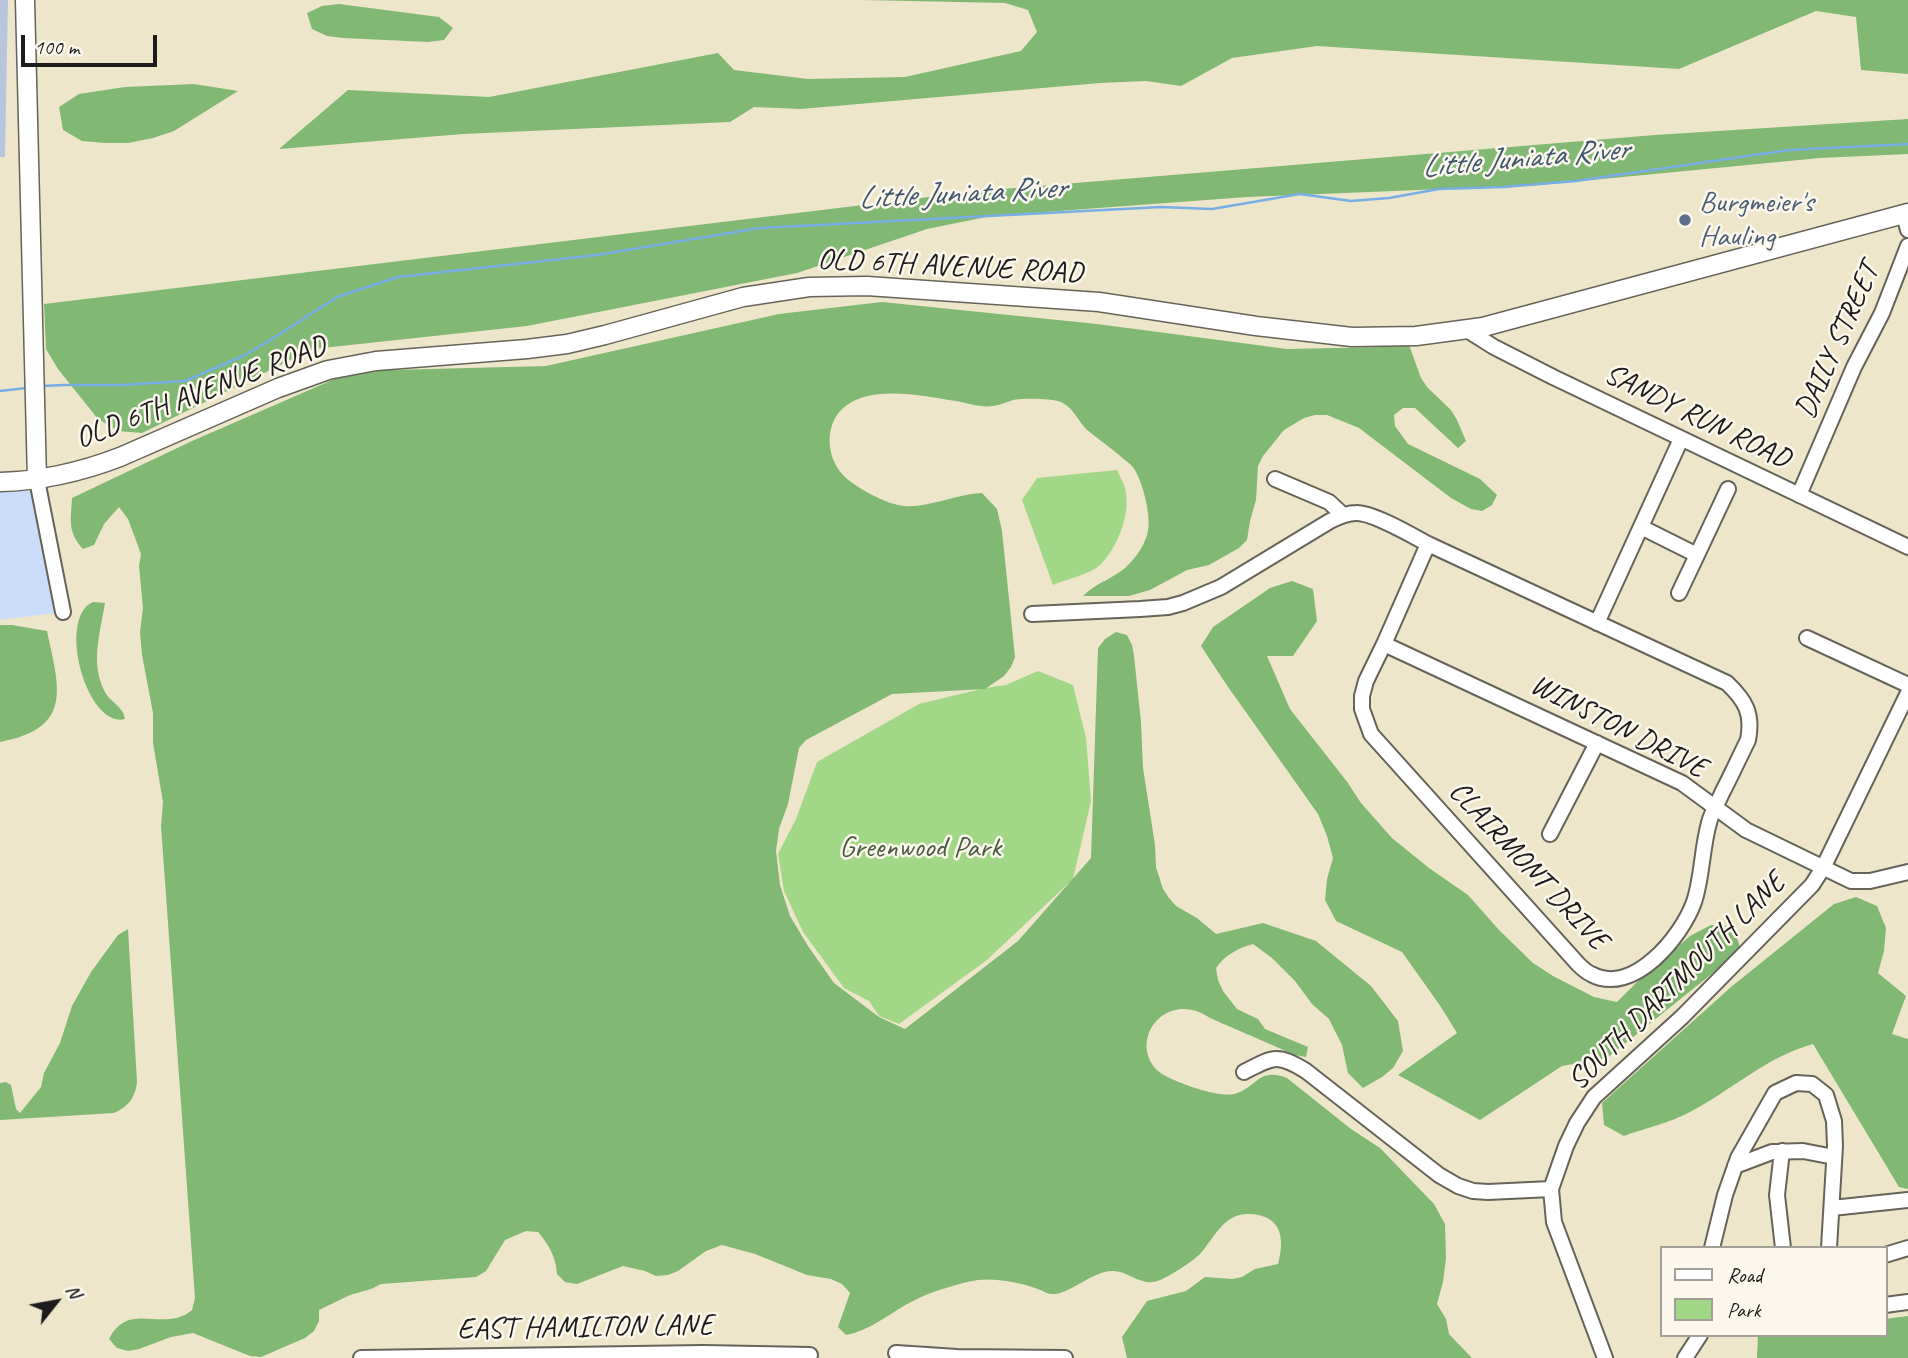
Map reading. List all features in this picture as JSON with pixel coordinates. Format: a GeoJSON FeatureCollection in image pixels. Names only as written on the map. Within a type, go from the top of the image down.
{"type":"FeatureCollection","features":[{"type":"Feature","properties":{"kind":"main road"},"geometry":{"type":"LineString","coordinates":[[24,0],[37,480]]}},
{"type":"Feature","properties":{"kind":"main road","name":"OLD 6TH AVENUE ROAD"},"geometry":{"type":"LineString","coordinates":[[0,482],[37,480],[83,470],[120,457],[278,388],[328,370],[376,361],[502,352],[567,344],[723,302],[789,289],[838,285],[867,286],[1099,302],[1344,337],[1416,336],[1467,330],[1907,219]]}},
{"type":"Feature","properties":{"kind":"street","name":"DAILY STREET"},"geometry":{"type":"LineString","coordinates":[[1799,495],[1854,367],[1881,313],[1908,246]]}},
{"type":"Feature","properties":{"kind":"street","name":"SANDY RUN ROAD"},"geometry":{"type":"LineString","coordinates":[[1467,330],[1494,347],[1908,547]]}},
{"type":"Feature","properties":{"kind":"street"},"geometry":{"type":"LineString","coordinates":[[1597,623],[1681,439]]}},
{"type":"Feature","properties":{"kind":"street","name":"CLAIRMONT DRIVE"},"geometry":{"type":"LineString","coordinates":[[1275,479],[1329,502],[1343,515],[1356,513],[1370,516],[1727,683],[1739,693],[1745,703],[1750,728],[1748,740],[1709,820],[1695,900],[1682,928],[1666,949],[1647,966],[1616,978],[1605,979],[1591,975],[1578,964],[1371,734],[1362,709],[1366,681],[1428,544]]}},
{"type":"Feature","properties":{"kind":"street"},"geometry":{"type":"LineString","coordinates":[[37,480],[63,612]]}},
{"type":"Feature","properties":{"kind":"street"},"geometry":{"type":"LineString","coordinates":[[1679,593],[1728,489]]}},
{"type":"Feature","properties":{"kind":"street"},"geometry":{"type":"LineString","coordinates":[[1032,614],[1168,607],[1183,603],[1221,587],[1343,515]]}},
{"type":"Feature","properties":{"kind":"street"},"geometry":{"type":"LineString","coordinates":[[1641,527],[1697,555]]}},
{"type":"Feature","properties":{"kind":"street"},"geometry":{"type":"LineString","coordinates":[[1807,638],[1908,685]]}},
{"type":"Feature","properties":{"kind":"street","name":"WINSTON DRIVE"},"geometry":{"type":"LineString","coordinates":[[1384,643],[1682,783],[1746,830],[1851,881],[1870,881],[1908,872]]}},
{"type":"Feature","properties":{"kind":"street","name":"SOUTH DARTMOUTH LANE"},"geometry":{"type":"LineString","coordinates":[[1605,1358],[1555,1222],[1551,1189],[1573,1130],[1594,1097],[1682,1017],[1812,885],[1908,693]]}},
{"type":"Feature","properties":{"kind":"street"},"geometry":{"type":"LineString","coordinates":[[1550,834],[1597,743]]}},
{"type":"Feature","properties":{"kind":"street"},"geometry":{"type":"LineString","coordinates":[[1244,1072],[1269,1059],[1290,1061],[1439,1175],[1463,1189],[1488,1192],[1551,1189]]}},
{"type":"Feature","properties":{"kind":"street"},"geometry":{"type":"LineString","coordinates":[[1712,1246],[1735,1166],[1775,1093],[1796,1083],[1812,1084],[1825,1096],[1834,1121],[1835,1157],[1829,1246]]}},
{"type":"Feature","properties":{"kind":"street"},"geometry":{"type":"LineString","coordinates":[[1735,1166],[1772,1152],[1803,1151],[1835,1157]]}},
{"type":"Feature","properties":{"kind":"street"},"geometry":{"type":"LineString","coordinates":[[1782,1152],[1777,1195],[1783,1246]]}},
{"type":"Feature","properties":{"kind":"street"},"geometry":{"type":"LineString","coordinates":[[1832,1208],[1908,1200]]}},
{"type":"Feature","properties":{"kind":"street"},"geometry":{"type":"LineString","coordinates":[[1887,1254],[1908,1248]]}},
{"type":"Feature","properties":{"kind":"street"},"geometry":{"type":"LineString","coordinates":[[1887,1305],[1908,1303]]}},
{"type":"Feature","properties":{"kind":"street"},"geometry":{"type":"LineString","coordinates":[[1685,1358],[1699,1337]]}},
{"type":"Feature","properties":{"kind":"street"},"geometry":{"type":"LineString","coordinates":[[896,1353],[957,1357],[1065,1358]]}},
{"type":"Feature","properties":{"kind":"street","name":"EAST HAMILTON LANE"},"geometry":{"type":"LineString","coordinates":[[361,1358],[810,1355]]}},
{"type":"Feature","properties":{"kind":"shaded area"},"geometry":{"type":"Polygon","coordinates":[[[0,0],[8,0],[5,157],[0,157],[0,0]]]}},
{"type":"Feature","properties":{"kind":"shaded area"},"geometry":{"type":"Polygon","coordinates":[[[40,482],[63,612],[0,620],[0,484],[40,482]]]}},
{"type":"Feature","properties":{"kind":"green space"},"geometry":{"type":"Polygon","coordinates":[[[862,0],[1908,0],[1908,74],[1861,70],[1856,17],[1816,11],[1679,69],[1317,46],[1232,58],[1181,86],[1146,81],[1100,83],[801,109],[754,107],[730,122],[463,134],[279,149],[348,90],[489,97],[718,53],[734,70],[808,79],[905,77],[1021,51],[1037,32],[1028,10],[1005,3],[862,0]]]}},
{"type":"Feature","properties":{"kind":"green space"},"geometry":{"type":"Polygon","coordinates":[[[339,4],[439,17],[453,28],[444,40],[428,42],[343,38],[327,36],[312,29],[307,13],[322,6],[339,4]]]}},
{"type":"Feature","properties":{"kind":"green space"},"geometry":{"type":"Polygon","coordinates":[[[194,84],[238,91],[174,131],[153,138],[128,143],[82,141],[63,130],[59,107],[79,94],[125,87],[194,84]]]}},
{"type":"Feature","properties":{"kind":"green space"},"geometry":{"type":"Polygon","coordinates":[[[1908,119],[1908,154],[1820,158],[1540,185],[1247,197],[991,216],[927,229],[797,273],[527,326],[313,349],[142,433],[118,431],[98,419],[58,369],[46,349],[44,304],[979,191],[1655,135],[1908,119]]]}},
{"type":"Feature","properties":{"kind":"green space"},"geometry":{"type":"Polygon","coordinates":[[[882,302],[1097,324],[1287,349],[1382,347],[1399,343],[1409,345],[1421,378],[1457,420],[1466,441],[1458,448],[1415,408],[1403,408],[1394,415],[1395,426],[1408,444],[1480,479],[1497,495],[1492,505],[1482,511],[1471,509],[1451,498],[1359,428],[1327,415],[1315,415],[1284,430],[1263,456],[1258,466],[1256,500],[1247,540],[1239,548],[1209,565],[1187,570],[1150,590],[1129,596],[1083,596],[1119,573],[1133,560],[1145,540],[1149,518],[1140,480],[1134,468],[1086,429],[1068,407],[1061,402],[1037,399],[1018,399],[996,406],[984,406],[900,394],[871,395],[847,405],[834,420],[830,449],[837,467],[855,485],[881,499],[904,506],[923,505],[982,493],[997,509],[1002,531],[1015,657],[1004,676],[985,689],[892,694],[806,740],[799,748],[776,851],[780,885],[790,916],[834,983],[879,1017],[905,1029],[1018,941],[1091,858],[1098,648],[1116,632],[1127,635],[1134,656],[1143,768],[1156,867],[1163,889],[1176,906],[1197,918],[1216,934],[1263,923],[1316,941],[1371,986],[1398,1021],[1403,1051],[1393,1068],[1363,1088],[1348,1073],[1342,1045],[1329,1019],[1312,1004],[1295,981],[1272,958],[1253,944],[1232,953],[1216,968],[1223,991],[1237,1009],[1258,1019],[1265,1029],[1308,1047],[1306,1057],[1295,1055],[1194,1010],[1179,1009],[1156,1022],[1149,1033],[1149,1058],[1157,1070],[1172,1079],[1194,1088],[1227,1095],[1242,1091],[1269,1075],[1287,1078],[1351,1129],[1380,1148],[1434,1204],[1445,1224],[1446,1258],[1437,1304],[1446,1319],[1449,1334],[1472,1358],[1127,1358],[1122,1337],[1147,1301],[1186,1291],[1205,1277],[1232,1279],[1242,1277],[1255,1269],[1278,1264],[1281,1246],[1279,1230],[1269,1219],[1251,1214],[1242,1214],[1227,1221],[1200,1254],[1186,1265],[1154,1282],[1142,1281],[1120,1272],[1106,1271],[1058,1294],[1050,1294],[1014,1282],[978,1280],[923,1296],[865,1329],[846,1335],[838,1327],[850,1293],[842,1284],[831,1279],[807,1275],[755,1254],[722,1245],[706,1251],[668,1275],[656,1276],[623,1266],[577,1284],[565,1282],[557,1274],[551,1252],[538,1232],[526,1231],[505,1240],[486,1271],[476,1277],[381,1284],[350,1295],[319,1310],[319,1321],[314,1331],[305,1338],[261,1357],[250,1356],[193,1333],[171,1337],[139,1349],[128,1351],[117,1348],[109,1339],[124,1322],[142,1318],[172,1319],[183,1316],[192,1310],[195,1298],[161,826],[163,802],[140,632],[143,608],[139,566],[141,554],[128,519],[119,507],[104,524],[94,545],[83,549],[72,531],[72,498],[192,441],[353,371],[546,366],[779,314],[882,302]]]}},
{"type":"Feature","properties":{"kind":"green space"},"geometry":{"type":"Polygon","coordinates":[[[1117,470],[1124,485],[1127,506],[1118,539],[1095,569],[1053,585],[1022,500],[1037,478],[1117,470]]]}},
{"type":"Feature","properties":{"kind":"green space"},"geometry":{"type":"Polygon","coordinates":[[[1292,581],[1313,589],[1317,621],[1293,656],[1267,656],[1290,709],[1361,803],[1392,838],[1468,895],[1533,963],[1594,997],[1617,1002],[1654,965],[1690,936],[1711,925],[1733,926],[1740,947],[1724,964],[1607,1058],[1562,1066],[1480,1120],[1398,1075],[1457,1033],[1402,952],[1336,921],[1325,900],[1333,858],[1318,814],[1201,646],[1213,627],[1270,588],[1292,581]]]}},
{"type":"Feature","properties":{"kind":"green space"},"geometry":{"type":"Polygon","coordinates":[[[93,602],[105,603],[97,659],[100,681],[125,719],[111,718],[99,707],[88,691],[81,670],[77,628],[82,612],[93,602]]]}},
{"type":"Feature","properties":{"kind":"green space"},"geometry":{"type":"Polygon","coordinates":[[[0,625],[47,631],[57,687],[56,703],[51,716],[40,727],[24,736],[0,742],[0,625]]]}},
{"type":"Feature","properties":{"kind":"green space","name":"Greenwood Park"},"geometry":{"type":"Polygon","coordinates":[[[1038,671],[1073,685],[1086,738],[1091,801],[1073,879],[987,960],[899,1024],[879,1016],[869,1001],[844,988],[803,932],[784,891],[778,854],[796,819],[817,762],[919,704],[1006,685],[1038,671]]]}},
{"type":"Feature","properties":{"kind":"green space"},"geometry":{"type":"Polygon","coordinates":[[[1856,897],[1877,906],[1886,928],[1878,973],[1906,996],[1892,1034],[1908,1039],[1908,1189],[1899,1187],[1813,1044],[1780,1057],[1674,1119],[1624,1136],[1604,1125],[1602,1103],[1731,987],[1834,904],[1856,897]]]}},
{"type":"Feature","properties":{"kind":"green space"},"geometry":{"type":"Polygon","coordinates":[[[128,929],[137,1082],[130,1101],[114,1113],[0,1120],[0,1083],[11,1085],[16,1109],[20,1113],[41,1087],[44,1073],[60,1043],[72,1006],[91,972],[118,935],[128,929]]]}},
{"type":"Feature","properties":{"kind":"green space"},"geometry":{"type":"Polygon","coordinates":[[[1908,1316],[1908,1358],[1757,1358],[1758,1337],[1887,1337],[1887,1319],[1908,1316]]]}},
{"type":"Feature","properties":{"kind":"waterway","name":"Little Juniata River"},"geometry":{"type":"LineString","coordinates":[[42,386],[185,381],[243,356],[337,297],[398,277],[597,255],[760,228],[1161,207],[1212,209],[1300,194],[1351,201],[1389,198],[1439,189],[1576,181],[1789,150],[1908,144]]}},
{"type":"Feature","properties":{"kind":"waterway","name":"Little Juniata River"},"geometry":{"type":"LineString","coordinates":[[0,391],[26,388]]}},
{"type":"Feature","properties":{"kind":"place","name":"Burgmeier's Hauling"},"geometry":{"type":"Point","coordinates":[1685,220]}}]}
